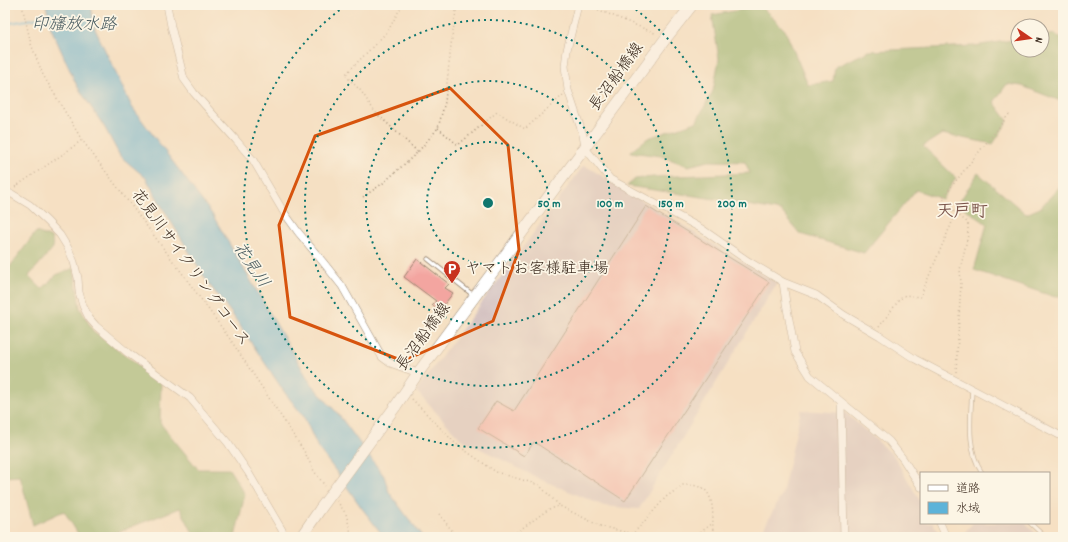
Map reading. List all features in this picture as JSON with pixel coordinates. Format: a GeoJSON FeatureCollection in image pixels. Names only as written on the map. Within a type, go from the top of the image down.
{"type":"FeatureCollection","features":[{"type":"Feature","properties":{"kind":"main road","name":"長沼船橋線"},"geometry":{"type":"LineString","coordinates":[[301,537],[474,296],[692,5]]}},
{"type":"Feature","properties":{"kind":"street"},"geometry":{"type":"LineString","coordinates":[[167,5],[184,79],[194,93],[253,160],[283,211],[342,286],[382,357],[390,363],[418,373]]}},
{"type":"Feature","properties":{"kind":"street"},"geometry":{"type":"LineString","coordinates":[[578,5],[567,50],[565,66],[568,90],[583,135],[585,148],[610,178],[702,229],[748,261],[784,282],[816,296],[915,359],[1063,437]]}},
{"type":"Feature","properties":{"kind":"street"},"geometry":{"type":"LineString","coordinates":[[6,192],[30,205],[60,235],[74,262],[78,278],[78,292],[83,306],[89,318],[96,326],[128,353],[190,398],[228,443],[248,472],[282,530],[284,537]]}},
{"type":"Feature","properties":{"kind":"street"},"geometry":{"type":"LineString","coordinates":[[784,282],[786,303],[795,352],[810,376],[889,441],[920,485]]}},
{"type":"Feature","properties":{"kind":"street"},"geometry":{"type":"LineString","coordinates":[[841,402],[844,537]]}},
{"type":"Feature","properties":{"kind":"street"},"geometry":{"type":"LineString","coordinates":[[940,524],[946,537]]}},
{"type":"Feature","properties":{"kind":"lane"},"geometry":{"type":"LineString","coordinates":[[428,259],[474,296]]}},
{"type":"Feature","properties":{"kind":"lane"},"geometry":{"type":"LineString","coordinates":[[972,389],[971,437],[978,466],[981,472]]}},
{"type":"Feature","properties":{"kind":"lane"},"geometry":{"type":"LineString","coordinates":[[1031,524],[1045,537]]}},
{"type":"Feature","properties":{"kind":"path","name":"花見川サイクリングコース"},"geometry":{"type":"LineString","coordinates":[[22,5],[31,44],[43,75],[82,140],[230,338],[304,451],[314,471],[328,489]]}},
{"type":"Feature","properties":{"kind":"path"},"geometry":{"type":"LineString","coordinates":[[402,5],[388,31],[345,75],[361,91],[375,112],[418,152]]}},
{"type":"Feature","properties":{"kind":"path"},"geometry":{"type":"LineString","coordinates":[[363,197],[382,184],[418,152],[438,128],[445,102],[451,45],[458,5]]}},
{"type":"Feature","properties":{"kind":"path"},"geometry":{"type":"LineString","coordinates":[[587,5],[666,38]]}},
{"type":"Feature","properties":{"kind":"path"},"geometry":{"type":"LineString","coordinates":[[438,128],[458,145],[497,112],[525,129],[568,90]]}},
{"type":"Feature","properties":{"kind":"path"},"geometry":{"type":"LineString","coordinates":[[955,380],[961,283],[960,270],[968,235],[968,223],[946,205],[943,197],[1010,113]]}},
{"type":"Feature","properties":{"kind":"path"},"geometry":{"type":"LineString","coordinates":[[6,192],[82,140]]}},
{"type":"Feature","properties":{"kind":"path"},"geometry":{"type":"LineString","coordinates":[[875,333],[899,300],[905,295],[920,297],[956,213]]}},
{"type":"Feature","properties":{"kind":"path"},"geometry":{"type":"LineString","coordinates":[[405,392],[456,444],[496,472],[539,486],[560,506],[600,526],[633,534],[666,497],[682,485],[696,486],[705,490],[710,498],[713,510],[713,537]]}},
{"type":"Feature","properties":{"kind":"path"},"geometry":{"type":"LineString","coordinates":[[337,501],[346,514],[351,533],[354,537]]}},
{"type":"Feature","properties":{"kind":"path"},"geometry":{"type":"LineString","coordinates":[[510,537],[549,510],[560,506]]}},
{"type":"Feature","properties":{"kind":"path"},"geometry":{"type":"LineString","coordinates":[[439,514],[457,537]]}},
{"type":"Feature","properties":{"kind":"path"},"geometry":{"type":"LineString","coordinates":[[694,537],[712,523]]}},
{"type":"Feature","properties":{"kind":"highlighted area"},"geometry":{"type":"Polygon","coordinates":[[[450,88],[508,145],[519,250],[493,321],[403,361],[290,317],[279,225],[315,136],[450,88]]]}},
{"type":"Feature","properties":{"kind":"shaded area"},"geometry":{"type":"Polygon","coordinates":[[[584,165],[777,283],[639,509],[604,506],[542,480],[461,439],[416,391],[584,165]]]}},
{"type":"Feature","properties":{"kind":"shaded area"},"geometry":{"type":"Polygon","coordinates":[[[801,410],[846,413],[894,456],[920,501],[920,524],[934,524],[941,537],[762,537],[763,530],[782,494],[801,410]]]}},
{"type":"Feature","properties":{"kind":"shaded area"},"geometry":{"type":"Polygon","coordinates":[[[972,524],[1026,524],[1040,537],[960,537],[972,524]]]}},
{"type":"Feature","properties":{"kind":"green space"},"geometry":{"type":"Polygon","coordinates":[[[761,6],[785,30],[808,85],[833,81],[835,67],[869,51],[974,46],[1010,40],[1010,58],[1050,58],[1050,35],[1055,34],[1063,40],[1063,102],[1022,86],[1007,84],[994,102],[1008,121],[993,144],[942,134],[923,146],[956,178],[942,199],[916,190],[864,253],[800,234],[781,211],[715,199],[627,186],[635,179],[653,177],[750,173],[745,162],[709,161],[688,166],[661,156],[630,152],[648,138],[696,122],[713,91],[719,59],[712,15],[761,6]]]}},
{"type":"Feature","properties":{"kind":"green space"},"geometry":{"type":"Polygon","coordinates":[[[978,173],[1026,214],[1040,208],[1063,183],[1063,295],[1055,297],[974,270],[987,224],[958,204],[978,173]]]}},
{"type":"Feature","properties":{"kind":"green space"},"geometry":{"type":"Polygon","coordinates":[[[36,232],[52,238],[53,248],[29,276],[42,289],[56,275],[74,268],[80,308],[93,331],[136,363],[147,374],[161,382],[160,423],[198,469],[229,469],[245,494],[235,537],[195,537],[180,508],[105,537],[80,537],[64,511],[33,525],[20,476],[5,477],[5,273],[36,232]]]}},
{"type":"Feature","properties":{"kind":"water","name":"印旛放水路"},"geometry":{"type":"Polygon","coordinates":[[[46,5],[91,5],[95,29],[132,107],[212,214],[311,384],[339,415],[384,476],[389,492],[422,537],[384,537],[318,448],[304,417],[285,393],[232,314],[208,283],[146,178],[120,156],[105,128],[77,86],[51,28],[46,5]]]}},
{"type":"Feature","properties":{"kind":"building"},"geometry":{"type":"Polygon","coordinates":[[[646,206],[769,282],[625,501],[534,442],[524,456],[478,428],[496,401],[514,411],[646,206]]]}},
{"type":"Feature","properties":{"kind":"building"},"geometry":{"type":"Polygon","coordinates":[[[417,259],[449,284],[445,288],[453,293],[439,311],[432,305],[436,301],[404,277],[417,259]]]}},
{"type":"Feature","properties":{"kind":"waterway"},"geometry":{"type":"LineString","coordinates":[[5,24],[50,16]]}},
{"type":"Feature","properties":{"kind":"place","name":"ヤマトお客様駐車場"},"geometry":{"type":"Point","coordinates":[452,284]}},
{"type":"Feature","properties":{"kind":"district","name":"天戸町"},"geometry":{"type":"Point","coordinates":[962,213]}},
{"type":"Feature","properties":{"kind":"water label","name":"花見川"},"geometry":{"type":"Point","coordinates":[250,266]}}]}
